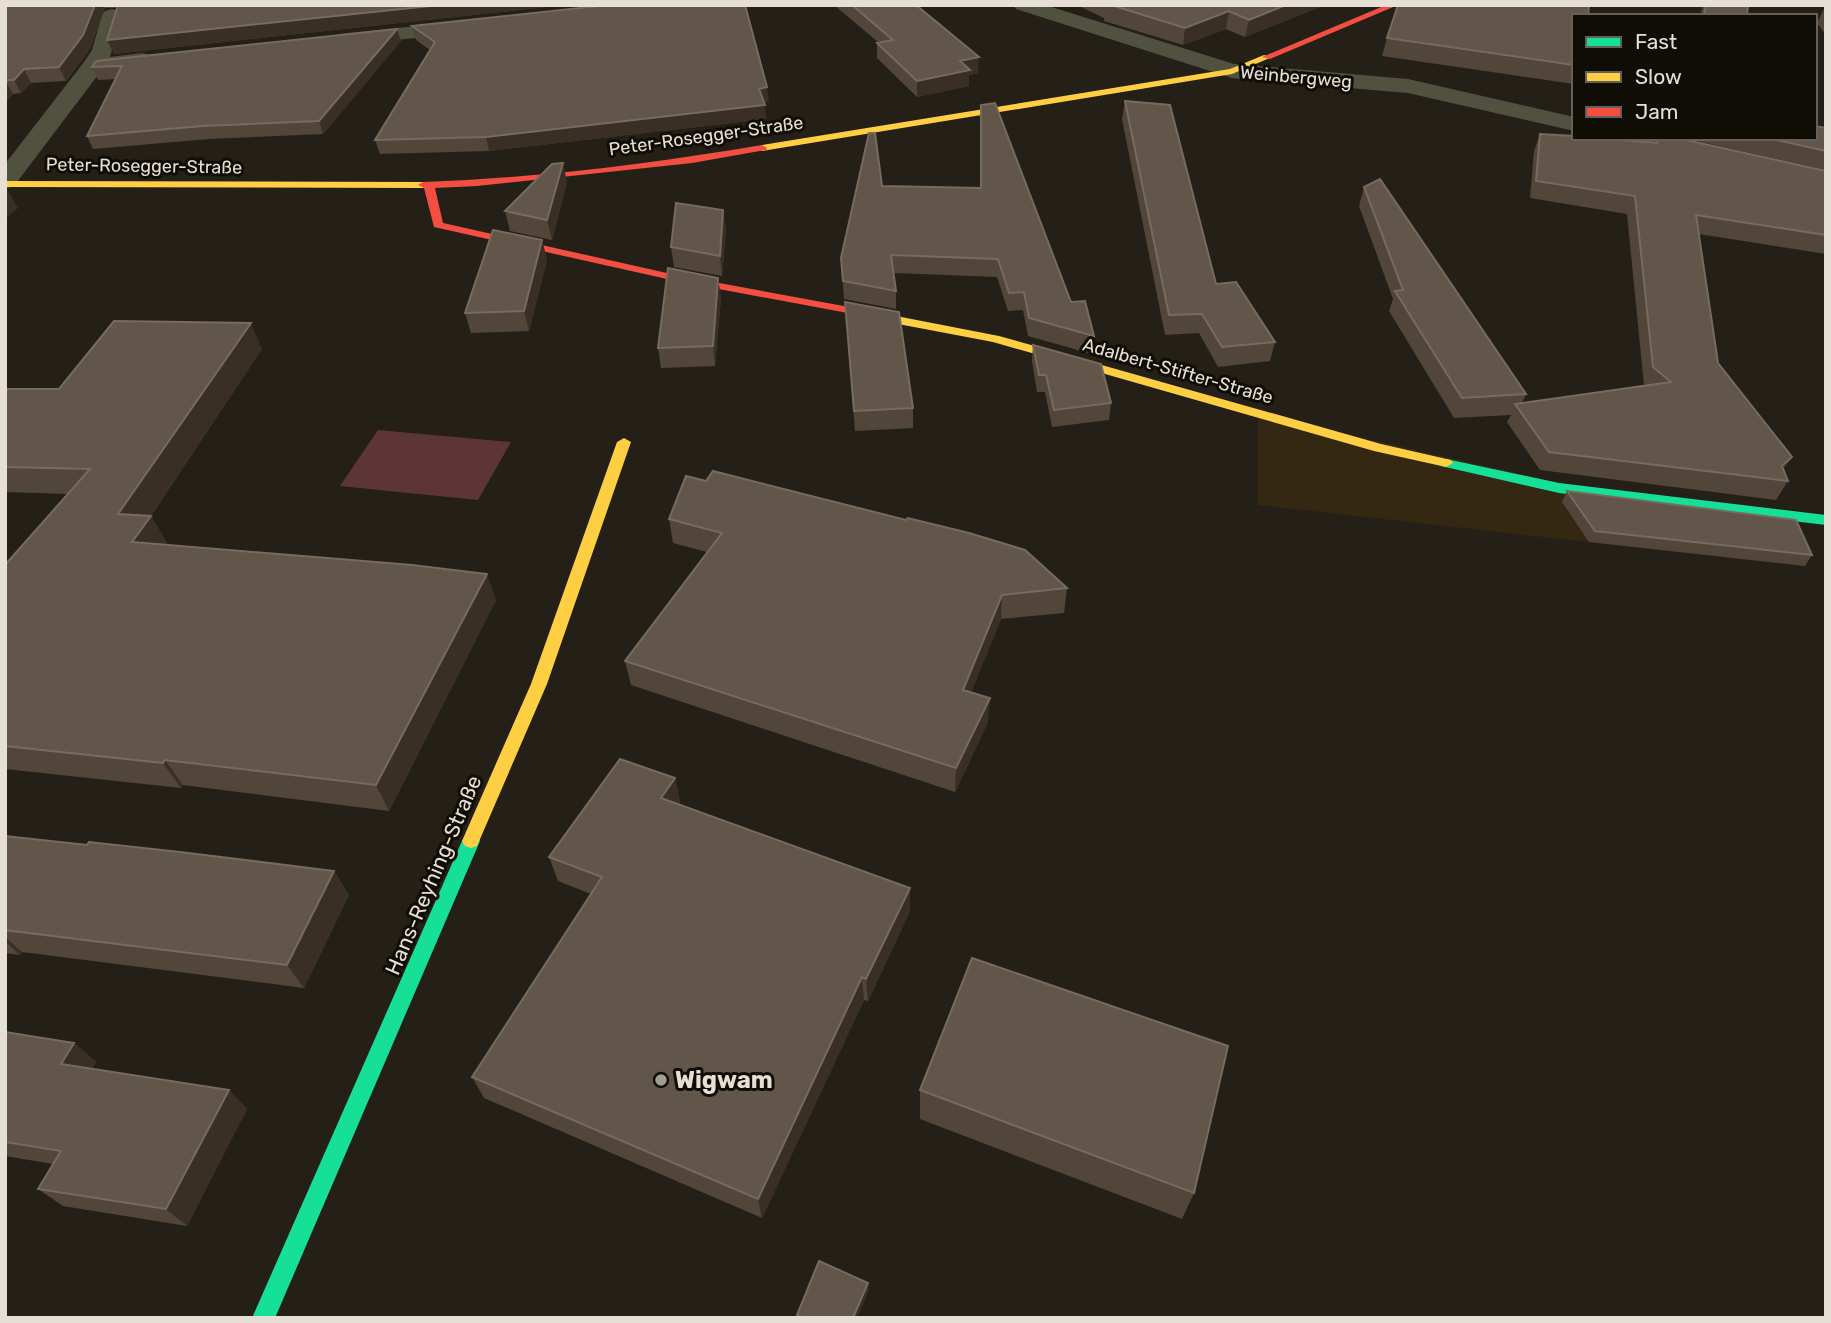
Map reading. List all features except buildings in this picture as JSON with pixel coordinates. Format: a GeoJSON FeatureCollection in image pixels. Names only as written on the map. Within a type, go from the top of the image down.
{"type":"FeatureCollection","features":[{"type":"Feature","properties":{"kind":"street","name":"Weinbergweg"},"geometry":{"type":"LineString","coordinates":[[1023,5],[1232,71],[1408,86],[1572,124]]}},
{"type":"Feature","properties":{"kind":"street","name":"Peter-Rosegger-Straße"},"geometry":{"type":"LineString","coordinates":[[5,183],[429,186],[692,160],[1232,71],[1394,5]]}},
{"type":"Feature","properties":{"kind":"street"},"geometry":{"type":"LineString","coordinates":[[5,183],[94,65],[103,50],[112,16]]}},
{"type":"Feature","properties":{"kind":"street"},"geometry":{"type":"LineString","coordinates":[[330,41],[482,25]]}},
{"type":"Feature","properties":{"kind":"street"},"geometry":{"type":"LineString","coordinates":[[94,65],[163,58]]}},
{"type":"Feature","properties":{"kind":"street"},"geometry":{"type":"LineString","coordinates":[[1645,140],[1731,160]]}},
{"type":"Feature","properties":{"kind":"street","name":"Adalbert-Stifter-Straße"},"geometry":{"type":"LineString","coordinates":[[429,186],[438,225],[676,278],[995,339],[1379,448],[1546,485],[1826,520]]}},
{"type":"Feature","properties":{"kind":"street","name":"Hans-Reyhing-Straße"},"geometry":{"type":"LineString","coordinates":[[263,1318],[539,684],[624,442]]}},
{"type":"Feature","properties":{"kind":"shaded area"},"geometry":{"type":"Polygon","coordinates":[[[1258,414],[1792,536],[1805,566],[1258,505],[1258,414]]]}},
{"type":"Feature","properties":{"kind":"shaded area"},"geometry":{"type":"Polygon","coordinates":[[[378,430],[511,442],[478,500],[340,486],[378,430]]]}},
{"type":"Feature","properties":{"kind":"traffic: fast"},"geometry":{"type":"LineString","coordinates":[[1446,463],[1559,488],[1826,520]]}},
{"type":"Feature","properties":{"kind":"traffic: fast"},"geometry":{"type":"LineString","coordinates":[[263,1318],[471,841]]}},
{"type":"Feature","properties":{"kind":"traffic: slow"},"geometry":{"type":"LineString","coordinates":[[762,148],[1232,71],[1267,57]]}},
{"type":"Feature","properties":{"kind":"traffic: slow"},"geometry":{"type":"LineString","coordinates":[[5,184],[423,185]]}},
{"type":"Feature","properties":{"kind":"traffic: slow"},"geometry":{"type":"LineString","coordinates":[[860,313],[995,339],[1379,448],[1446,463]]}},
{"type":"Feature","properties":{"kind":"traffic: slow"},"geometry":{"type":"LineString","coordinates":[[471,841],[539,684],[624,442]]}},
{"type":"Feature","properties":{"kind":"traffic: jam"},"geometry":{"type":"LineString","coordinates":[[1267,57],[1394,5]]}},
{"type":"Feature","properties":{"kind":"traffic: jam"},"geometry":{"type":"LineString","coordinates":[[423,185],[477,183],[692,160],[762,148]]}},
{"type":"Feature","properties":{"kind":"traffic: jam"},"geometry":{"type":"LineString","coordinates":[[429,185],[438,225],[676,278],[860,313]]}},
{"type":"Feature","properties":{"kind":"place","name":"Wigwam"},"geometry":{"type":"Point","coordinates":[661,1080]}}]}
